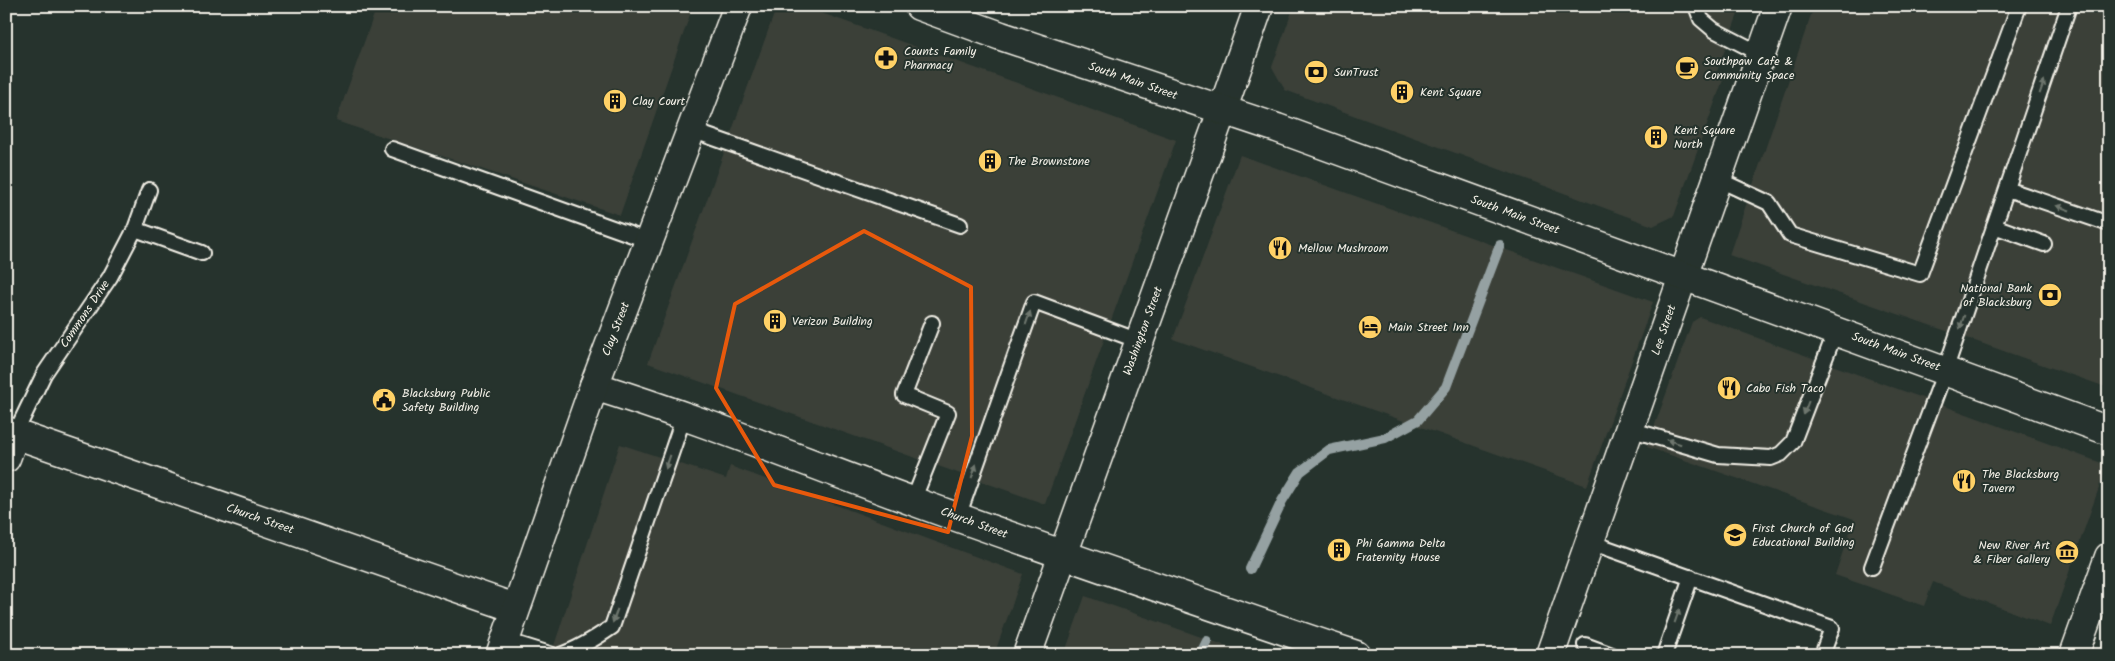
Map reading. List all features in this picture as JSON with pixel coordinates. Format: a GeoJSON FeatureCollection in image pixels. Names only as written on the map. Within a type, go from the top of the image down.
{"type":"FeatureCollection","features":[{"type":"Feature","properties":{"kind":"street","name":"Clay Street"},"geometry":{"type":"LineString","coordinates":[[502,647],[594,386],[738,6]]}},
{"type":"Feature","properties":{"kind":"street","name":"South Main Street"},"geometry":{"type":"LineString","coordinates":[[919,6],[1001,36],[1278,128],[2109,430]]}},
{"type":"Feature","properties":{"kind":"street","name":"Washington Street"},"geometry":{"type":"LineString","coordinates":[[1027,655],[1259,6]]}},
{"type":"Feature","properties":{"kind":"street","name":"Lee Street"},"geometry":{"type":"LineString","coordinates":[[1550,655],[1778,6]]}},
{"type":"Feature","properties":{"kind":"street","name":"Church Street"},"geometry":{"type":"LineString","coordinates":[[594,386],[730,432],[913,501],[1345,653]]}},
{"type":"Feature","properties":{"kind":"street","name":"Church Street"},"geometry":{"type":"LineString","coordinates":[[9,441],[515,608]]}},
{"type":"Feature","properties":{"kind":"street"},"geometry":{"type":"LineString","coordinates":[[2074,655],[2109,557]]}},
{"type":"Feature","properties":{"kind":"lane"},"geometry":{"type":"LineString","coordinates":[[1696,6],[1701,19],[1714,30],[1761,54]]}},
{"type":"Feature","properties":{"kind":"lane"},"geometry":{"type":"LineString","coordinates":[[1717,179],[1769,203],[1790,235],[1920,274],[2019,6]]}},
{"type":"Feature","properties":{"kind":"lane"},"geometry":{"type":"LineString","coordinates":[[1872,567],[1945,370],[2069,6]]}},
{"type":"Feature","properties":{"kind":"lane"},"geometry":{"type":"LineString","coordinates":[[691,130],[960,224]]}},
{"type":"Feature","properties":{"kind":"lane"},"geometry":{"type":"LineString","coordinates":[[392,149],[649,241]]}},
{"type":"Feature","properties":{"kind":"lane"},"geometry":{"type":"LineString","coordinates":[[2007,189],[2109,224]]}},
{"type":"Feature","properties":{"kind":"lane","name":"Commons Drive"},"geometry":{"type":"LineString","coordinates":[[9,441],[44,374],[110,277],[134,229],[148,190]]}},
{"type":"Feature","properties":{"kind":"lane"},"geometry":{"type":"LineString","coordinates":[[1994,226],[2044,244]]}},
{"type":"Feature","properties":{"kind":"lane"},"geometry":{"type":"LineString","coordinates":[[134,229],[202,254]]}},
{"type":"Feature","properties":{"kind":"lane"},"geometry":{"type":"LineString","coordinates":[[958,517],[1034,302],[1139,341]]}},
{"type":"Feature","properties":{"kind":"lane"},"geometry":{"type":"LineString","coordinates":[[913,501],[948,413],[904,396],[932,323]]}},
{"type":"Feature","properties":{"kind":"lane"},"geometry":{"type":"LineString","coordinates":[[1629,429],[1718,455],[1771,458],[1781,454],[1793,442],[1836,330]]}},
{"type":"Feature","properties":{"kind":"lane"},"geometry":{"type":"LineString","coordinates":[[560,655],[570,652],[612,627],[684,416]]}},
{"type":"Feature","properties":{"kind":"lane"},"geometry":{"type":"LineString","coordinates":[[1590,542],[1832,628],[1822,655]]}},
{"type":"Feature","properties":{"kind":"lane"},"geometry":{"type":"LineString","coordinates":[[1664,655],[1691,578]]}},
{"type":"Feature","properties":{"kind":"lane"},"geometry":{"type":"LineString","coordinates":[[1585,645],[1612,655]]}},
{"type":"Feature","properties":{"kind":"lane"},"geometry":{"type":"LineString","coordinates":[[502,647],[552,655]]}},
{"type":"Feature","properties":{"kind":"highlighted area"},"geometry":{"type":"Polygon","coordinates":[[[864,231],[971,287],[972,436],[948,532],[774,485],[716,388],[735,304],[864,231]]]}},
{"type":"Feature","properties":{"kind":"shaded area"},"geometry":{"type":"Polygon","coordinates":[[[377,6],[693,6],[620,215],[336,121],[377,6]]]}},
{"type":"Feature","properties":{"kind":"shaded area"},"geometry":{"type":"Polygon","coordinates":[[[777,6],[802,6],[1176,140],[1045,504],[648,363],[777,6]]]}},
{"type":"Feature","properties":{"kind":"shaded area"},"geometry":{"type":"Polygon","coordinates":[[[1294,6],[1741,6],[1716,74],[1724,77],[1674,216],[1653,226],[1285,90],[1272,67],[1294,6]]]}},
{"type":"Feature","properties":{"kind":"shaded area"},"geometry":{"type":"Polygon","coordinates":[[[1814,6],[2109,6],[2109,388],[1729,255],[1814,6]]]}},
{"type":"Feature","properties":{"kind":"shaded area"},"geometry":{"type":"Polygon","coordinates":[[[1240,155],[1653,302],[1587,486],[1173,339],[1240,155]]]}},
{"type":"Feature","properties":{"kind":"shaded area"},"geometry":{"type":"Polygon","coordinates":[[[1700,317],[2107,465],[2050,626],[1933,582],[1924,606],[1835,575],[1854,519],[1647,447],[1692,322],[1700,317]]]}},
{"type":"Feature","properties":{"kind":"shaded area"},"geometry":{"type":"Polygon","coordinates":[[[620,444],[726,479],[730,466],[1023,574],[994,655],[551,655],[620,444]]]}},
{"type":"Feature","properties":{"kind":"shaded area"},"geometry":{"type":"Polygon","coordinates":[[[1085,596],[1252,655],[1064,655],[1085,596]]]}},
{"type":"Feature","properties":{"kind":"waterway"},"geometry":{"type":"LineString","coordinates":[[1250,569],[1282,501],[1300,472],[1329,450],[1385,438],[1418,420],[1446,387],[1500,245]]}},
{"type":"Feature","properties":{"kind":"waterway"},"geometry":{"type":"LineString","coordinates":[[1200,655],[1207,641]]}},
{"type":"Feature","properties":{"kind":"place","name":"Counts Family Pharmacy"},"geometry":{"type":"Point","coordinates":[886,58]}},
{"type":"Feature","properties":{"kind":"place","name":"Southpaw Cafe & Community Space"},"geometry":{"type":"Point","coordinates":[1687,68]}},
{"type":"Feature","properties":{"kind":"place","name":"SunTrust"},"geometry":{"type":"Point","coordinates":[1316,72]}},
{"type":"Feature","properties":{"kind":"place","name":"Kent Square"},"geometry":{"type":"Point","coordinates":[1402,92]}},
{"type":"Feature","properties":{"kind":"place","name":"Clay Court"},"geometry":{"type":"Point","coordinates":[615,101]}},
{"type":"Feature","properties":{"kind":"place","name":"Kent Square North"},"geometry":{"type":"Point","coordinates":[1656,137]}},
{"type":"Feature","properties":{"kind":"place","name":"The Brownstone"},"geometry":{"type":"Point","coordinates":[990,161]}},
{"type":"Feature","properties":{"kind":"place","name":"Mellow Mushroom"},"geometry":{"type":"Point","coordinates":[1280,248]}},
{"type":"Feature","properties":{"kind":"place","name":"National Bank of Blacksburg"},"geometry":{"type":"Point","coordinates":[2050,295]}},
{"type":"Feature","properties":{"kind":"place","name":"Verizon Building"},"geometry":{"type":"Point","coordinates":[775,321]}},
{"type":"Feature","properties":{"kind":"place","name":"Main Street Inn"},"geometry":{"type":"Point","coordinates":[1370,327]}},
{"type":"Feature","properties":{"kind":"place","name":"Cabo Fish Taco"},"geometry":{"type":"Point","coordinates":[1729,388]}},
{"type":"Feature","properties":{"kind":"place","name":"Blacksburg Public Safety Building"},"geometry":{"type":"Point","coordinates":[384,400]}},
{"type":"Feature","properties":{"kind":"place","name":"The Blacksburg Tavern"},"geometry":{"type":"Point","coordinates":[1964,481]}},
{"type":"Feature","properties":{"kind":"place","name":"First Church of God Educational Building"},"geometry":{"type":"Point","coordinates":[1735,535]}},
{"type":"Feature","properties":{"kind":"place","name":"Phi Gamma Delta Fraternity House"},"geometry":{"type":"Point","coordinates":[1339,550]}},
{"type":"Feature","properties":{"kind":"place","name":"New River Art & Fiber Gallery"},"geometry":{"type":"Point","coordinates":[2067,552]}}]}
